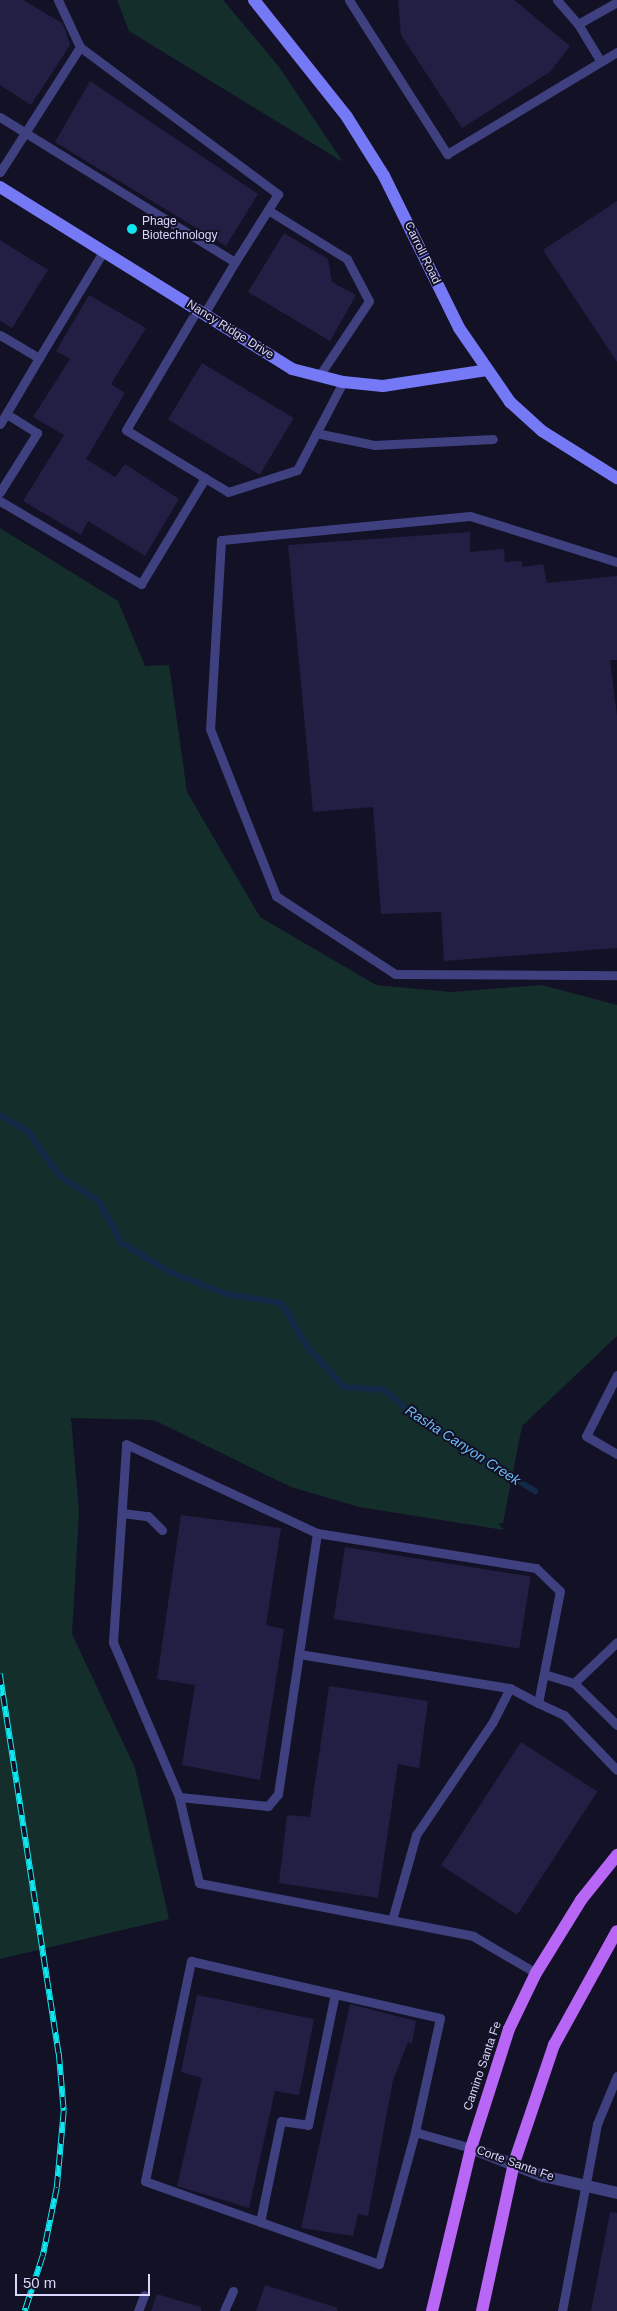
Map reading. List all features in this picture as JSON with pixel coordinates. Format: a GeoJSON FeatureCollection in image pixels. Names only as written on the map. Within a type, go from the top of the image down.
{"type":"FeatureCollection","features":[{"type":"Feature","properties":{"kind":"main road","name":"Carroll Road"},"geometry":{"type":"LineString","coordinates":[[257,1],[352,125],[384,176],[460,328],[510,402],[542,431],[617,478]]}},
{"type":"Feature","properties":{"kind":"main road","name":"Nancy Ridge Drive"},"geometry":{"type":"LineString","coordinates":[[0,187],[292,369],[343,382],[383,386],[487,370]]}},
{"type":"Feature","properties":{"kind":"main road","name":"Camino Santa Fe"},"geometry":{"type":"LineString","coordinates":[[432,2311],[471,2148],[509,2028],[536,1973],[581,1900],[617,1855]]}},
{"type":"Feature","properties":{"kind":"main road"},"geometry":{"type":"LineString","coordinates":[[482,2311],[514,2163],[554,2044],[617,1931]]}},
{"type":"Feature","properties":{"kind":"street","name":"Corte Santa Fe"},"geometry":{"type":"LineString","coordinates":[[471,2148],[514,2163],[543,2176],[617,2193]]}},
{"type":"Feature","properties":{"kind":"lane"},"geometry":{"type":"LineString","coordinates":[[58,0],[80,47],[278,194],[235,262],[200,312],[126,430],[228,492],[297,470],[343,382]]}},
{"type":"Feature","properties":{"kind":"lane"},"geometry":{"type":"LineString","coordinates":[[349,0],[447,154],[617,52]]}},
{"type":"Feature","properties":{"kind":"lane"},"geometry":{"type":"LineString","coordinates":[[557,0],[578,24],[601,62]]}},
{"type":"Feature","properties":{"kind":"lane"},"geometry":{"type":"LineString","coordinates":[[578,24],[617,2]]}},
{"type":"Feature","properties":{"kind":"lane"},"geometry":{"type":"LineString","coordinates":[[0,172],[80,47]]}},
{"type":"Feature","properties":{"kind":"lane"},"geometry":{"type":"LineString","coordinates":[[0,117],[235,262]]}},
{"type":"Feature","properties":{"kind":"lane"},"geometry":{"type":"LineString","coordinates":[[268,210],[347,259],[369,301],[319,376]]}},
{"type":"Feature","properties":{"kind":"lane"},"geometry":{"type":"LineString","coordinates":[[0,424],[103,252]]}},
{"type":"Feature","properties":{"kind":"lane"},"geometry":{"type":"LineString","coordinates":[[0,335],[39,358]]}},
{"type":"Feature","properties":{"kind":"lane"},"geometry":{"type":"LineString","coordinates":[[0,492],[37,433],[6,414]]}},
{"type":"Feature","properties":{"kind":"lane"},"geometry":{"type":"LineString","coordinates":[[316,433],[374,445],[493,439]]}},
{"type":"Feature","properties":{"kind":"lane"},"geometry":{"type":"LineString","coordinates":[[0,501],[141,584],[204,478]]}},
{"type":"Feature","properties":{"kind":"lane"},"geometry":{"type":"LineString","coordinates":[[617,562],[470,516],[221,540],[210,729],[276,896],[395,974],[617,975]]}},
{"type":"Feature","properties":{"kind":"lane"},"geometry":{"type":"LineString","coordinates":[[617,1375],[586,1436],[617,1454]]}},
{"type":"Feature","properties":{"kind":"lane"},"geometry":{"type":"LineString","coordinates":[[536,1973],[473,1936],[199,1883],[179,1797],[113,1642],[126,1444],[317,1533],[536,1568],[560,1591],[538,1704]]}},
{"type":"Feature","properties":{"kind":"lane"},"geometry":{"type":"LineString","coordinates":[[122,1513],[148,1516],[162,1530]]}},
{"type":"Feature","properties":{"kind":"lane"},"geometry":{"type":"LineString","coordinates":[[179,1797],[268,1806],[278,1794],[317,1533]]}},
{"type":"Feature","properties":{"kind":"lane"},"geometry":{"type":"LineString","coordinates":[[574,1683],[617,1642]]}},
{"type":"Feature","properties":{"kind":"lane"},"geometry":{"type":"LineString","coordinates":[[299,1654],[510,1688],[538,1704],[564,1715],[617,1770]]}},
{"type":"Feature","properties":{"kind":"lane"},"geometry":{"type":"LineString","coordinates":[[544,1674],[574,1683],[617,1725]]}},
{"type":"Feature","properties":{"kind":"lane"},"geometry":{"type":"LineString","coordinates":[[392,1920],[416,1835],[492,1723],[510,1688]]}},
{"type":"Feature","properties":{"kind":"lane"},"geometry":{"type":"LineString","coordinates":[[191,1961],[440,2018],[416,2132],[379,2264],[145,2182],[191,1961]]}},
{"type":"Feature","properties":{"kind":"lane"},"geometry":{"type":"LineString","coordinates":[[260,2222],[281,2121],[308,2125],[335,1994]]}},
{"type":"Feature","properties":{"kind":"lane"},"geometry":{"type":"LineString","coordinates":[[562,2311],[597,2124],[617,2076]]}},
{"type":"Feature","properties":{"kind":"lane"},"geometry":{"type":"LineString","coordinates":[[416,2132],[471,2148]]}},
{"type":"Feature","properties":{"kind":"lane"},"geometry":{"type":"LineString","coordinates":[[224,2311],[233,2291]]}},
{"type":"Feature","properties":{"kind":"lane"},"geometry":{"type":"LineString","coordinates":[[138,2311],[144,2295]]}},
{"type":"Feature","properties":{"kind":"green space"},"geometry":{"type":"Polygon","coordinates":[[[117,0],[223,0],[279,67],[343,162],[129,31],[117,0]]]}},
{"type":"Feature","properties":{"kind":"green space"},"geometry":{"type":"Polygon","coordinates":[[[0,528],[118,601],[145,666],[169,665],[187,792],[260,917],[376,985],[451,992],[542,985],[617,1005],[617,1336],[522,1426],[503,1523],[498,1523],[504,1530],[359,1507],[291,1487],[154,1420],[71,1418],[79,1513],[72,1634],[135,1768],[169,1919],[0,1959],[0,528]]]}},
{"type":"Feature","properties":{"kind":"building"},"geometry":{"type":"Polygon","coordinates":[[[0,0],[23,0],[62,23],[70,45],[31,105],[0,85],[0,0]]]}},
{"type":"Feature","properties":{"kind":"building"},"geometry":{"type":"Polygon","coordinates":[[[398,0],[514,0],[570,46],[550,72],[462,128],[401,35],[398,0]]]}},
{"type":"Feature","properties":{"kind":"building"},"geometry":{"type":"Polygon","coordinates":[[[90,81],[258,194],[226,246],[55,142],[90,81]]]}},
{"type":"Feature","properties":{"kind":"building"},"geometry":{"type":"Polygon","coordinates":[[[617,201],[617,362],[543,250],[617,201]]]}},
{"type":"Feature","properties":{"kind":"building"},"geometry":{"type":"Polygon","coordinates":[[[284,233],[328,259],[332,282],[356,295],[330,341],[248,292],[284,233]]]}},
{"type":"Feature","properties":{"kind":"building"},"geometry":{"type":"Polygon","coordinates":[[[0,240],[48,270],[12,328],[0,321],[0,240]]]}},
{"type":"Feature","properties":{"kind":"building"},"geometry":{"type":"Polygon","coordinates":[[[89,295],[146,328],[111,384],[125,393],[86,459],[115,477],[125,464],[179,499],[145,556],[88,521],[81,535],[23,501],[64,435],[33,417],[70,359],[56,351],[89,295]]]}},
{"type":"Feature","properties":{"kind":"building"},"geometry":{"type":"Polygon","coordinates":[[[202,363],[294,418],[260,475],[168,420],[202,363]]]}},
{"type":"Feature","properties":{"kind":"building"},"geometry":{"type":"Polygon","coordinates":[[[470,532],[470,552],[504,549],[505,562],[522,561],[522,567],[543,564],[547,583],[617,576],[617,660],[610,660],[617,716],[617,948],[444,961],[441,912],[381,914],[373,807],[313,812],[288,545],[470,532]]]}},
{"type":"Feature","properties":{"kind":"building"},"geometry":{"type":"Polygon","coordinates":[[[181,1515],[281,1528],[266,1625],[284,1629],[260,1780],[182,1765],[195,1685],[157,1679],[181,1515]]]}},
{"type":"Feature","properties":{"kind":"building"},"geometry":{"type":"Polygon","coordinates":[[[345,1547],[531,1576],[519,1649],[334,1619],[345,1547]]]}},
{"type":"Feature","properties":{"kind":"building"},"geometry":{"type":"Polygon","coordinates":[[[329,1686],[428,1701],[419,1768],[398,1764],[378,1898],[279,1883],[287,1815],[310,1817],[329,1686]]]}},
{"type":"Feature","properties":{"kind":"building"},"geometry":{"type":"Polygon","coordinates":[[[521,1742],[597,1792],[517,1915],[441,1865],[521,1742]]]}},
{"type":"Feature","properties":{"kind":"building"},"geometry":{"type":"Polygon","coordinates":[[[197,1995],[314,2019],[299,2095],[275,2091],[249,2208],[177,2186],[202,2078],[181,2072],[197,1995]]]}},
{"type":"Feature","properties":{"kind":"building"},"geometry":{"type":"Polygon","coordinates":[[[350,2004],[416,2021],[412,2043],[408,2042],[393,2080],[368,2216],[358,2214],[353,2236],[301,2228],[350,2004]]]}},
{"type":"Feature","properties":{"kind":"building"},"geometry":{"type":"Polygon","coordinates":[[[610,2212],[617,2213],[617,2311],[591,2311],[610,2212]]]}},
{"type":"Feature","properties":{"kind":"building"},"geometry":{"type":"Polygon","coordinates":[[[265,2285],[338,2308],[337,2311],[256,2311],[265,2285]]]}},
{"type":"Feature","properties":{"kind":"building"},"geometry":{"type":"Polygon","coordinates":[[[157,2294],[201,2307],[201,2311],[151,2311],[157,2294]]]}},
{"type":"Feature","properties":{"kind":"waterway","name":"Rasha Canyon Creek"},"geometry":{"type":"LineString","coordinates":[[0,1115],[29,1132],[60,1176],[99,1201],[122,1243],[170,1272],[226,1294],[282,1303],[307,1346],[344,1387],[385,1390],[417,1418],[535,1491]]}},
{"type":"Feature","properties":{"kind":"railway"},"geometry":{"type":"LineString","coordinates":[[0,1674],[59,2053],[64,2111],[57,2188],[43,2256],[25,2311]]}},
{"type":"Feature","properties":{"kind":"place","name":"Phage Biotechnology"},"geometry":{"type":"Point","coordinates":[132,229]}}]}
